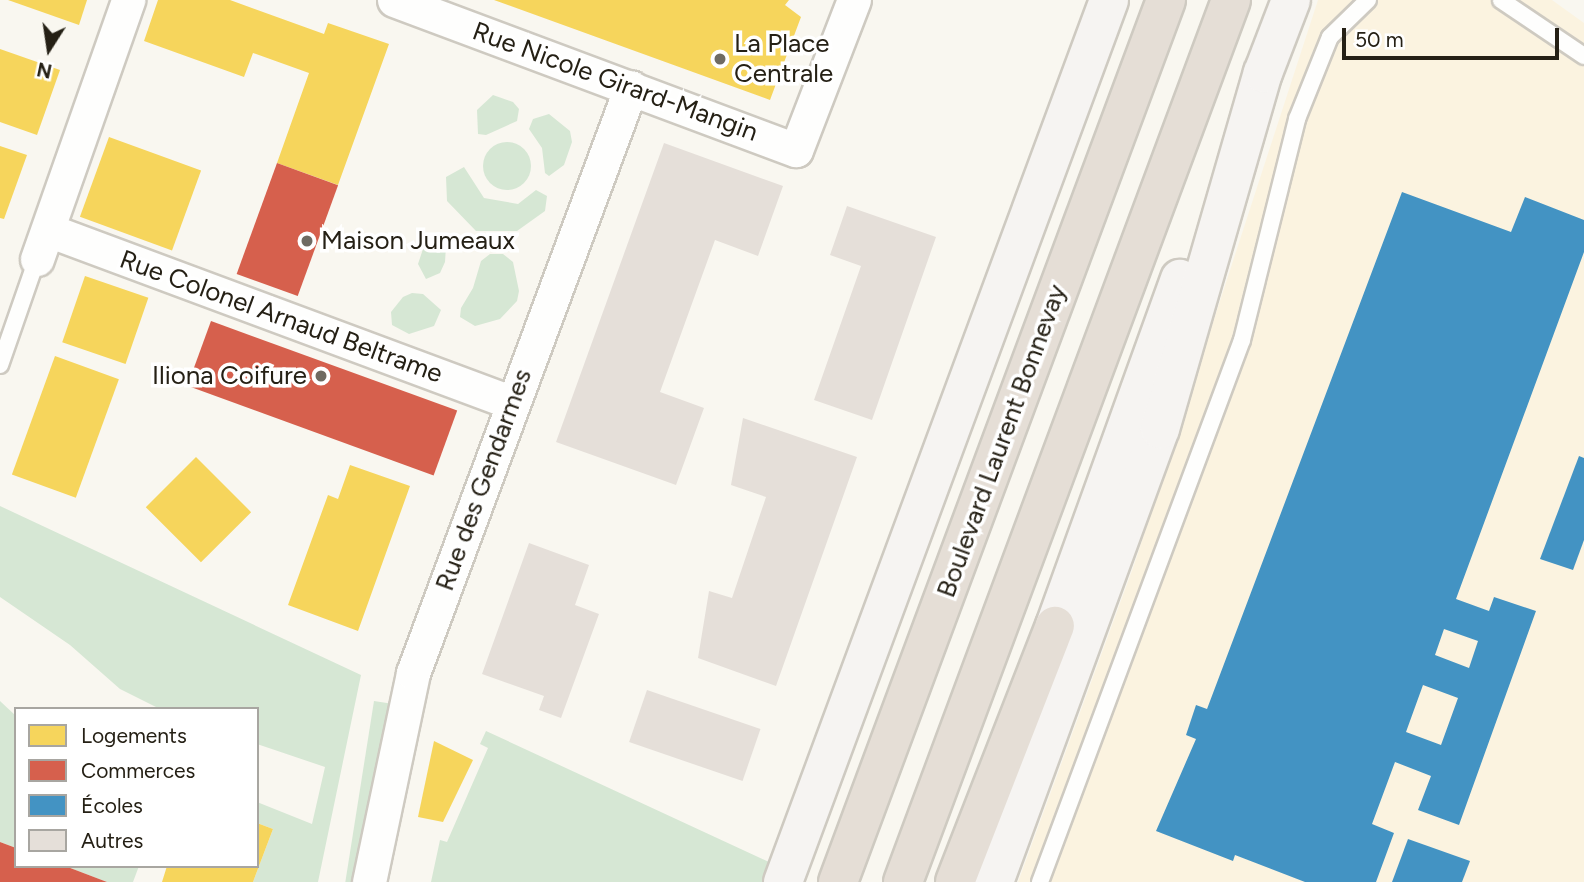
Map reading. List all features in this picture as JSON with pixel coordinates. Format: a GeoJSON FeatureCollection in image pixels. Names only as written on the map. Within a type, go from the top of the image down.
{"type":"FeatureCollection","features":[{"type":"Feature","properties":{"kind":"highway","name":"Boulevard Laurent Bonnevay"},"geometry":{"type":"LineString","coordinates":[[838,882],[1166,0]]}},
{"type":"Feature","properties":{"kind":"highway"},"geometry":{"type":"LineString","coordinates":[[903,882],[1231,0]]}},
{"type":"Feature","properties":{"kind":"highway"},"geometry":{"type":"LineString","coordinates":[[955,882],[1055,626]]}},
{"type":"Feature","properties":{"kind":"main road"},"geometry":{"type":"LineString","coordinates":[[783,882],[1109,0]]}},
{"type":"Feature","properties":{"kind":"main road"},"geometry":{"type":"LineString","coordinates":[[994,882],[1160,429],[1264,73],[1291,0]]}},
{"type":"Feature","properties":{"kind":"main road"},"geometry":{"type":"LineString","coordinates":[[1055,626],[1215,181],[1264,73]]}},
{"type":"Feature","properties":{"kind":"street"},"geometry":{"type":"LineString","coordinates":[[43,244],[128,0]]}},
{"type":"Feature","properties":{"kind":"street","name":"Rue Nicole Girard-Mangin"},"geometry":{"type":"LineString","coordinates":[[394,0],[796,150],[854,0]]}},
{"type":"Feature","properties":{"kind":"street","name":"Rue des Gendarmes"},"geometry":{"type":"LineString","coordinates":[[369,882],[413,673],[631,87]]}},
{"type":"Feature","properties":{"kind":"street","name":"Rue Colonel Arnaud Beltrame"},"geometry":{"type":"LineString","coordinates":[[43,244],[513,403]]}},
{"type":"Feature","properties":{"kind":"lane"},"geometry":{"type":"LineString","coordinates":[[1040,882],[1241,340],[1297,119],[1330,37],[1368,0]]}},
{"type":"Feature","properties":{"kind":"lane"},"geometry":{"type":"LineString","coordinates":[[1501,0],[1584,57]]}},
{"type":"Feature","properties":{"kind":"lane"},"geometry":{"type":"LineString","coordinates":[[0,365],[43,244]]}},
{"type":"Feature","properties":{"kind":"shaded area"},"geometry":{"type":"Polygon","coordinates":[[[1318,0],[1552,0],[1584,23],[1584,882],[1018,882],[1134,565],[1318,0]]]}},
{"type":"Feature","properties":{"kind":"green space"},"geometry":{"type":"Polygon","coordinates":[[[493,95],[513,102],[519,109],[517,121],[486,135],[478,134],[477,110],[493,95]]]}},
{"type":"Feature","properties":{"kind":"green space"},"geometry":{"type":"Polygon","coordinates":[[[549,114],[570,131],[572,142],[564,165],[549,176],[545,173],[542,148],[529,129],[533,119],[549,114]]]}},
{"type":"Feature","properties":{"kind":"green space"},"geometry":{"type":"Polygon","coordinates":[[[507,142],[524,149],[531,166],[524,183],[507,190],[490,183],[483,166],[490,149],[507,142]]]}},
{"type":"Feature","properties":{"kind":"green space"},"geometry":{"type":"Polygon","coordinates":[[[464,167],[484,198],[518,204],[536,190],[547,196],[545,211],[517,231],[476,231],[447,201],[446,177],[464,167]]]}},
{"type":"Feature","properties":{"kind":"green space"},"geometry":{"type":"Polygon","coordinates":[[[434,234],[441,236],[446,247],[445,262],[440,273],[426,279],[418,264],[427,237],[434,234]]]}},
{"type":"Feature","properties":{"kind":"green space"},"geometry":{"type":"Polygon","coordinates":[[[490,254],[503,254],[513,262],[519,291],[517,301],[500,319],[475,326],[460,317],[461,308],[473,288],[481,261],[490,254]]]}},
{"type":"Feature","properties":{"kind":"green space"},"geometry":{"type":"Polygon","coordinates":[[[412,293],[423,294],[441,310],[434,326],[409,334],[392,325],[391,312],[403,297],[412,293]]]}},
{"type":"Feature","properties":{"kind":"green space"},"geometry":{"type":"Polygon","coordinates":[[[0,506],[361,675],[318,882],[253,882],[273,829],[259,824],[259,803],[312,824],[325,767],[259,745],[259,707],[156,707],[120,689],[70,645],[0,597],[0,506]]]}},
{"type":"Feature","properties":{"kind":"green space"},"geometry":{"type":"Polygon","coordinates":[[[0,701],[14,714],[14,847],[0,842],[0,701]]]}},
{"type":"Feature","properties":{"kind":"green space"},"geometry":{"type":"Polygon","coordinates":[[[374,701],[392,704],[364,882],[345,882],[374,701]]]}},
{"type":"Feature","properties":{"kind":"green space"},"geometry":{"type":"Polygon","coordinates":[[[486,731],[771,863],[763,882],[431,882],[440,840],[447,842],[488,748],[480,744],[486,731]]]}},
{"type":"Feature","properties":{"kind":"green space"},"geometry":{"type":"Polygon","coordinates":[[[70,868],[138,868],[133,882],[107,882],[70,868]]]}},
{"type":"Feature","properties":{"kind":"building: Logements"},"geometry":{"type":"Polygon","coordinates":[[[8,0],[87,0],[79,25],[8,0]]]}},
{"type":"Feature","properties":{"kind":"building: Logements"},"geometry":{"type":"Polygon","coordinates":[[[158,0],[230,0],[324,34],[328,23],[389,44],[338,185],[277,163],[309,73],[253,53],[244,77],[144,41],[158,0]]]}},
{"type":"Feature","properties":{"kind":"building: Logements","name":"La Place Centrale"},"geometry":{"type":"Polygon","coordinates":[[[494,0],[789,0],[785,5],[801,17],[770,100],[494,0]]]}},
{"type":"Feature","properties":{"kind":"building: Logements"},"geometry":{"type":"Polygon","coordinates":[[[0,49],[60,70],[37,135],[0,122],[0,49]]]}},
{"type":"Feature","properties":{"kind":"building: Logements"},"geometry":{"type":"Polygon","coordinates":[[[109,137],[201,171],[172,250],[80,217],[109,137]]]}},
{"type":"Feature","properties":{"kind":"building: Logements"},"geometry":{"type":"Polygon","coordinates":[[[0,146],[27,155],[4,219],[0,218],[0,146]]]}},
{"type":"Feature","properties":{"kind":"building: Logements"},"geometry":{"type":"Polygon","coordinates":[[[85,276],[148,298],[126,364],[62,342],[85,276]]]}},
{"type":"Feature","properties":{"kind":"building: Logements"},"geometry":{"type":"Polygon","coordinates":[[[55,356],[119,379],[76,498],[12,474],[55,356]]]}},
{"type":"Feature","properties":{"kind":"building: Logements"},"geometry":{"type":"Polygon","coordinates":[[[196,457],[251,512],[201,562],[146,507],[196,457]]]}},
{"type":"Feature","properties":{"kind":"building: Logements"},"geometry":{"type":"Polygon","coordinates":[[[350,465],[410,486],[358,631],[288,605],[328,495],[338,499],[350,465]]]}},
{"type":"Feature","properties":{"kind":"building: Logements"},"geometry":{"type":"Polygon","coordinates":[[[434,741],[473,760],[443,822],[418,817],[434,741]]]}},
{"type":"Feature","properties":{"kind":"building: Logements"},"geometry":{"type":"Polygon","coordinates":[[[259,824],[273,829],[259,866],[259,824]]]}},
{"type":"Feature","properties":{"kind":"building: Logements"},"geometry":{"type":"Polygon","coordinates":[[[166,868],[258,868],[253,882],[162,882],[166,868]]]}},
{"type":"Feature","properties":{"kind":"building: Commerces"},"geometry":{"type":"Polygon","coordinates":[[[277,163],[338,185],[298,296],[237,274],[277,163]]]}},
{"type":"Feature","properties":{"kind":"building: Commerces"},"geometry":{"type":"Polygon","coordinates":[[[211,321],[457,411],[434,475],[187,386],[211,321]]]}},
{"type":"Feature","properties":{"kind":"building: Commerces"},"geometry":{"type":"Polygon","coordinates":[[[0,842],[14,847],[14,868],[70,868],[107,882],[0,882],[0,842]]]}},
{"type":"Feature","properties":{"kind":"building: Écoles"},"geometry":{"type":"Polygon","coordinates":[[[1402,192],[1511,232],[1525,197],[1584,220],[1584,252],[1456,599],[1489,611],[1494,597],[1536,611],[1459,825],[1418,810],[1431,776],[1395,762],[1372,824],[1394,833],[1376,882],[1305,882],[1235,855],[1233,861],[1156,831],[1196,739],[1186,735],[1196,705],[1207,709],[1402,192]],[[1444,629],[1435,655],[1469,668],[1478,641],[1444,629]],[[1423,685],[1406,732],[1441,745],[1458,698],[1423,685]]]}},
{"type":"Feature","properties":{"kind":"building: Écoles"},"geometry":{"type":"Polygon","coordinates":[[[1579,456],[1584,458],[1584,540],[1573,570],[1540,559],[1579,456]]]}},
{"type":"Feature","properties":{"kind":"building: Écoles"},"geometry":{"type":"Polygon","coordinates":[[[1408,839],[1470,861],[1462,882],[1392,882],[1408,839]]]}},
{"type":"Feature","properties":{"kind":"building: Autres"},"geometry":{"type":"Polygon","coordinates":[[[664,143],[783,186],[758,256],[715,240],[660,392],[704,408],[676,485],[556,442],[664,143]]]}},
{"type":"Feature","properties":{"kind":"building: Autres"},"geometry":{"type":"Polygon","coordinates":[[[847,206],[936,237],[872,420],[814,400],[861,266],[830,255],[847,206]]]}},
{"type":"Feature","properties":{"kind":"building: Autres"},"geometry":{"type":"Polygon","coordinates":[[[743,418],[857,457],[776,686],[698,658],[709,591],[732,598],[766,497],[731,485],[743,418]]]}},
{"type":"Feature","properties":{"kind":"building: Autres"},"geometry":{"type":"Polygon","coordinates":[[[529,543],[589,565],[575,605],[599,614],[561,718],[539,710],[544,696],[482,674],[529,543]]]}},
{"type":"Feature","properties":{"kind":"building: Autres"},"geometry":{"type":"Polygon","coordinates":[[[647,690],[760,729],[743,781],[629,742],[647,690]]]}},
{"type":"Feature","properties":{"kind":"place","name":"La Place Centrale"},"geometry":{"type":"Point","coordinates":[720,59]}},
{"type":"Feature","properties":{"kind":"place","name":"Maison Jumeaux"},"geometry":{"type":"Point","coordinates":[307,241]}},
{"type":"Feature","properties":{"kind":"place","name":"Iliona Coifure"},"geometry":{"type":"Point","coordinates":[321,376]}}]}
